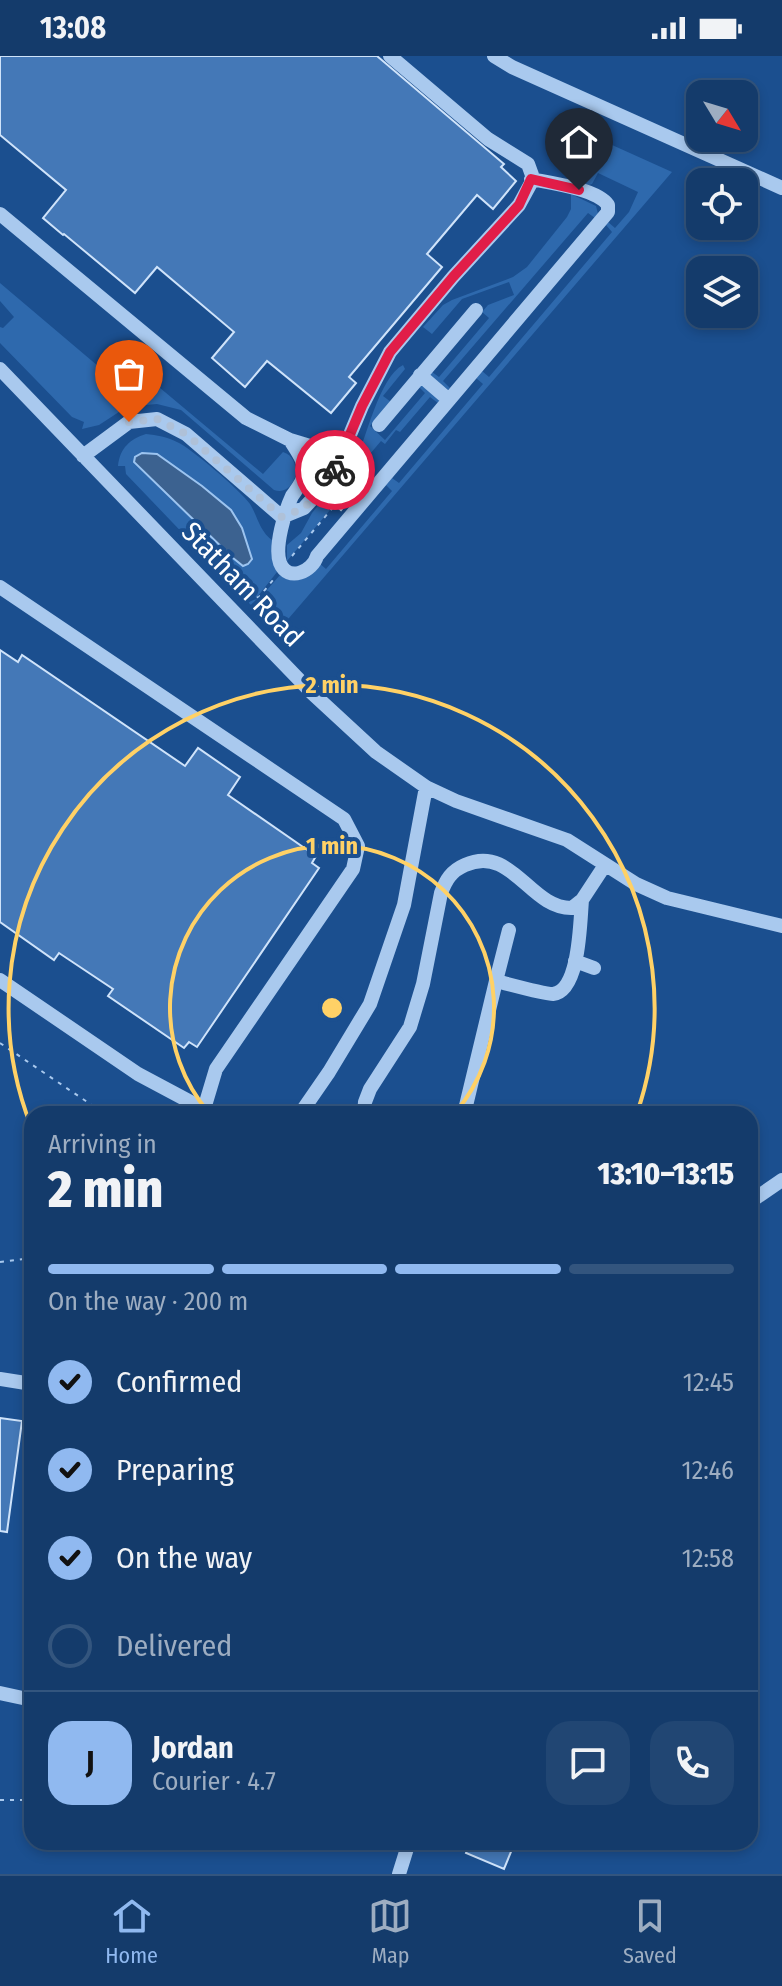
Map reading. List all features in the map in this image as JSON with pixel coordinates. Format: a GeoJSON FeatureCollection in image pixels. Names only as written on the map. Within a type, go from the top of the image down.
{"type":"FeatureCollection","features":[{"type":"Feature","properties":{"kind":"street"},"geometry":{"type":"LineString","coordinates":[[282,517],[304,508],[327,483],[390,352],[519,205],[532,175],[528,164],[488,139],[390,56]]}},
{"type":"Feature","properties":{"kind":"street"},"geometry":{"type":"LineString","coordinates":[[494,56],[512,67],[782,188]]}},
{"type":"Feature","properties":{"kind":"street"},"geometry":{"type":"LineString","coordinates":[[290,440],[302,460],[304,476],[282,517],[279,556],[280,564],[291,574],[296,574],[315,564],[317,556],[608,212],[604,200],[579,190],[531,179]]}},
{"type":"Feature","properties":{"kind":"street"},"geometry":{"type":"LineString","coordinates":[[0,214],[246,418],[290,440],[323,450],[346,443]]}},
{"type":"Feature","properties":{"kind":"street"},"geometry":{"type":"LineString","coordinates":[[379,425],[476,310]]}},
{"type":"Feature","properties":{"kind":"street","name":"Statham Road"},"geometry":{"type":"LineString","coordinates":[[0,369],[311,692],[376,752],[426,787],[456,801],[567,840],[636,884],[667,898],[782,926]]}},
{"type":"Feature","properties":{"kind":"street"},"geometry":{"type":"LineString","coordinates":[[420,375],[449,400]]}},
{"type":"Feature","properties":{"kind":"street"},"geometry":{"type":"LineString","coordinates":[[83,456],[129,422],[157,419],[186,434],[282,517]]}},
{"type":"Feature","properties":{"kind":"street"},"geometry":{"type":"LineString","coordinates":[[0,587],[344,819],[358,846],[353,869],[216,1069],[207,1106]]}},
{"type":"Feature","properties":{"kind":"street"},"geometry":{"type":"LineString","coordinates":[[306,1106],[370,1004],[404,905],[426,787]]}},
{"type":"Feature","properties":{"kind":"street"},"geometry":{"type":"LineString","coordinates":[[365,1106],[370,1089],[410,1027],[423,984],[441,893],[451,874],[472,862],[495,863],[512,871],[544,899],[560,907],[572,908],[582,900],[605,865]]}},
{"type":"Feature","properties":{"kind":"street"},"geometry":{"type":"LineString","coordinates":[[496,981],[553,994],[564,989],[569,983],[578,949],[582,900]]}},
{"type":"Feature","properties":{"kind":"street"},"geometry":{"type":"LineString","coordinates":[[466,1106],[509,930]]}},
{"type":"Feature","properties":{"kind":"street"},"geometry":{"type":"LineString","coordinates":[[575,961],[594,968]]}},
{"type":"Feature","properties":{"kind":"street"},"geometry":{"type":"LineString","coordinates":[[0,980],[138,1074],[195,1106]]}},
{"type":"Feature","properties":{"kind":"street"},"geometry":{"type":"LineString","coordinates":[[758,1196],[782,1180]]}},
{"type":"Feature","properties":{"kind":"street"},"geometry":{"type":"LineString","coordinates":[[0,1379],[24,1383]]}},
{"type":"Feature","properties":{"kind":"street"},"geometry":{"type":"LineString","coordinates":[[0,1693],[24,1698]]}},
{"type":"Feature","properties":{"kind":"street"},"geometry":{"type":"LineString","coordinates":[[399,1874],[406,1850]]}},
{"type":"Feature","properties":{"kind":"path"},"geometry":{"type":"LineString","coordinates":[[0,1043],[93,1106]]}},
{"type":"Feature","properties":{"kind":"path"},"geometry":{"type":"LineString","coordinates":[[0,1262],[24,1259]]}},
{"type":"Feature","properties":{"kind":"path"},"geometry":{"type":"LineString","coordinates":[[0,1800],[24,1800]]}},
{"type":"Feature","properties":{"kind":"shaded area"},"geometry":{"type":"Polygon","coordinates":[[[601,140],[672,172],[277,632],[248,602],[260,598],[280,575],[297,580],[319,563],[326,569],[392,491],[386,485],[392,478],[399,483],[483,384],[476,378],[482,371],[489,377],[612,232],[606,225],[608,222],[615,228],[629,212],[638,192],[598,173],[592,184],[581,184],[601,140]]]}},
{"type":"Feature","properties":{"kind":"shaded area"},"geometry":{"type":"Polygon","coordinates":[[[571,194],[596,206],[598,214],[595,218],[588,213],[443,381],[450,388],[448,390],[430,375],[432,372],[439,377],[489,318],[482,312],[488,305],[514,295],[509,282],[462,299],[432,334],[423,327],[443,305],[513,277],[527,267],[567,217],[571,209],[571,194]]]}},
{"type":"Feature","properties":{"kind":"shaded area"},"geometry":{"type":"Polygon","coordinates":[[[0,283],[131,394],[139,392],[138,375],[141,372],[263,474],[283,452],[289,455],[296,470],[291,485],[282,491],[274,490],[181,410],[157,404],[134,406],[99,425],[82,429],[84,422],[72,417],[0,343],[0,327],[3,328],[14,317],[0,301],[0,283]]]}},
{"type":"Feature","properties":{"kind":"shaded area"},"geometry":{"type":"Polygon","coordinates":[[[403,365],[405,369],[383,396],[391,402],[370,426],[385,440],[425,393],[419,387],[421,385],[440,400],[438,403],[430,397],[400,432],[396,430],[385,444],[381,441],[364,461],[367,464],[362,472],[354,465],[374,410],[387,382],[403,365]]]}},
{"type":"Feature","properties":{"kind":"shaded area"},"geometry":{"type":"Polygon","coordinates":[[[146,434],[173,440],[184,446],[227,480],[250,504],[262,528],[273,541],[277,572],[258,596],[247,598],[241,594],[126,474],[125,466],[118,466],[127,445],[146,434]]]}},
{"type":"Feature","properties":{"kind":"shaded area"},"geometry":{"type":"Polygon","coordinates":[[[142,453],[157,454],[231,510],[242,528],[252,559],[248,564],[243,566],[233,558],[134,462],[135,457],[142,453]]]}},
{"type":"Feature","properties":{"kind":"shaded area"},"geometry":{"type":"Polygon","coordinates":[[[335,487],[324,504],[330,510],[287,561],[287,545],[301,533],[312,513],[335,487]]]}},
{"type":"Feature","properties":{"kind":"building"},"geometry":{"type":"Polygon","coordinates":[[[0,56],[377,56],[504,164],[501,167],[516,181],[493,209],[477,195],[427,254],[442,267],[349,377],[356,383],[331,413],[267,361],[245,387],[212,358],[234,332],[157,267],[135,293],[43,218],[66,190],[0,135],[0,56]]]}},
{"type":"Feature","properties":{"kind":"building"},"geometry":{"type":"Polygon","coordinates":[[[355,466],[364,474],[360,480],[364,483],[341,510],[328,499],[355,466]]]}},
{"type":"Feature","properties":{"kind":"building"},"geometry":{"type":"Polygon","coordinates":[[[0,650],[18,662],[22,655],[185,766],[198,748],[240,777],[228,795],[316,856],[312,863],[319,868],[197,1047],[189,1042],[184,1048],[108,996],[113,989],[59,953],[54,960],[0,922],[0,650]]]}},
{"type":"Feature","properties":{"kind":"building"},"geometry":{"type":"Polygon","coordinates":[[[0,1418],[22,1421],[7,1532],[0,1531],[0,1418]]]}},
{"type":"Feature","properties":{"kind":"building"},"geometry":{"type":"Polygon","coordinates":[[[467,1850],[512,1850],[504,1869],[466,1853],[467,1850]]]}},
{"type":"Feature","properties":{"kind":"way so far"},"geometry":{"type":"LineString","coordinates":[[129,422],[157,419],[186,434],[282,517],[304,508],[335,470]]}},
{"type":"Feature","properties":{"kind":"route"},"geometry":{"type":"LineString","coordinates":[[335,470],[362,406],[390,352],[519,205],[531,179],[579,190]]}}]}
